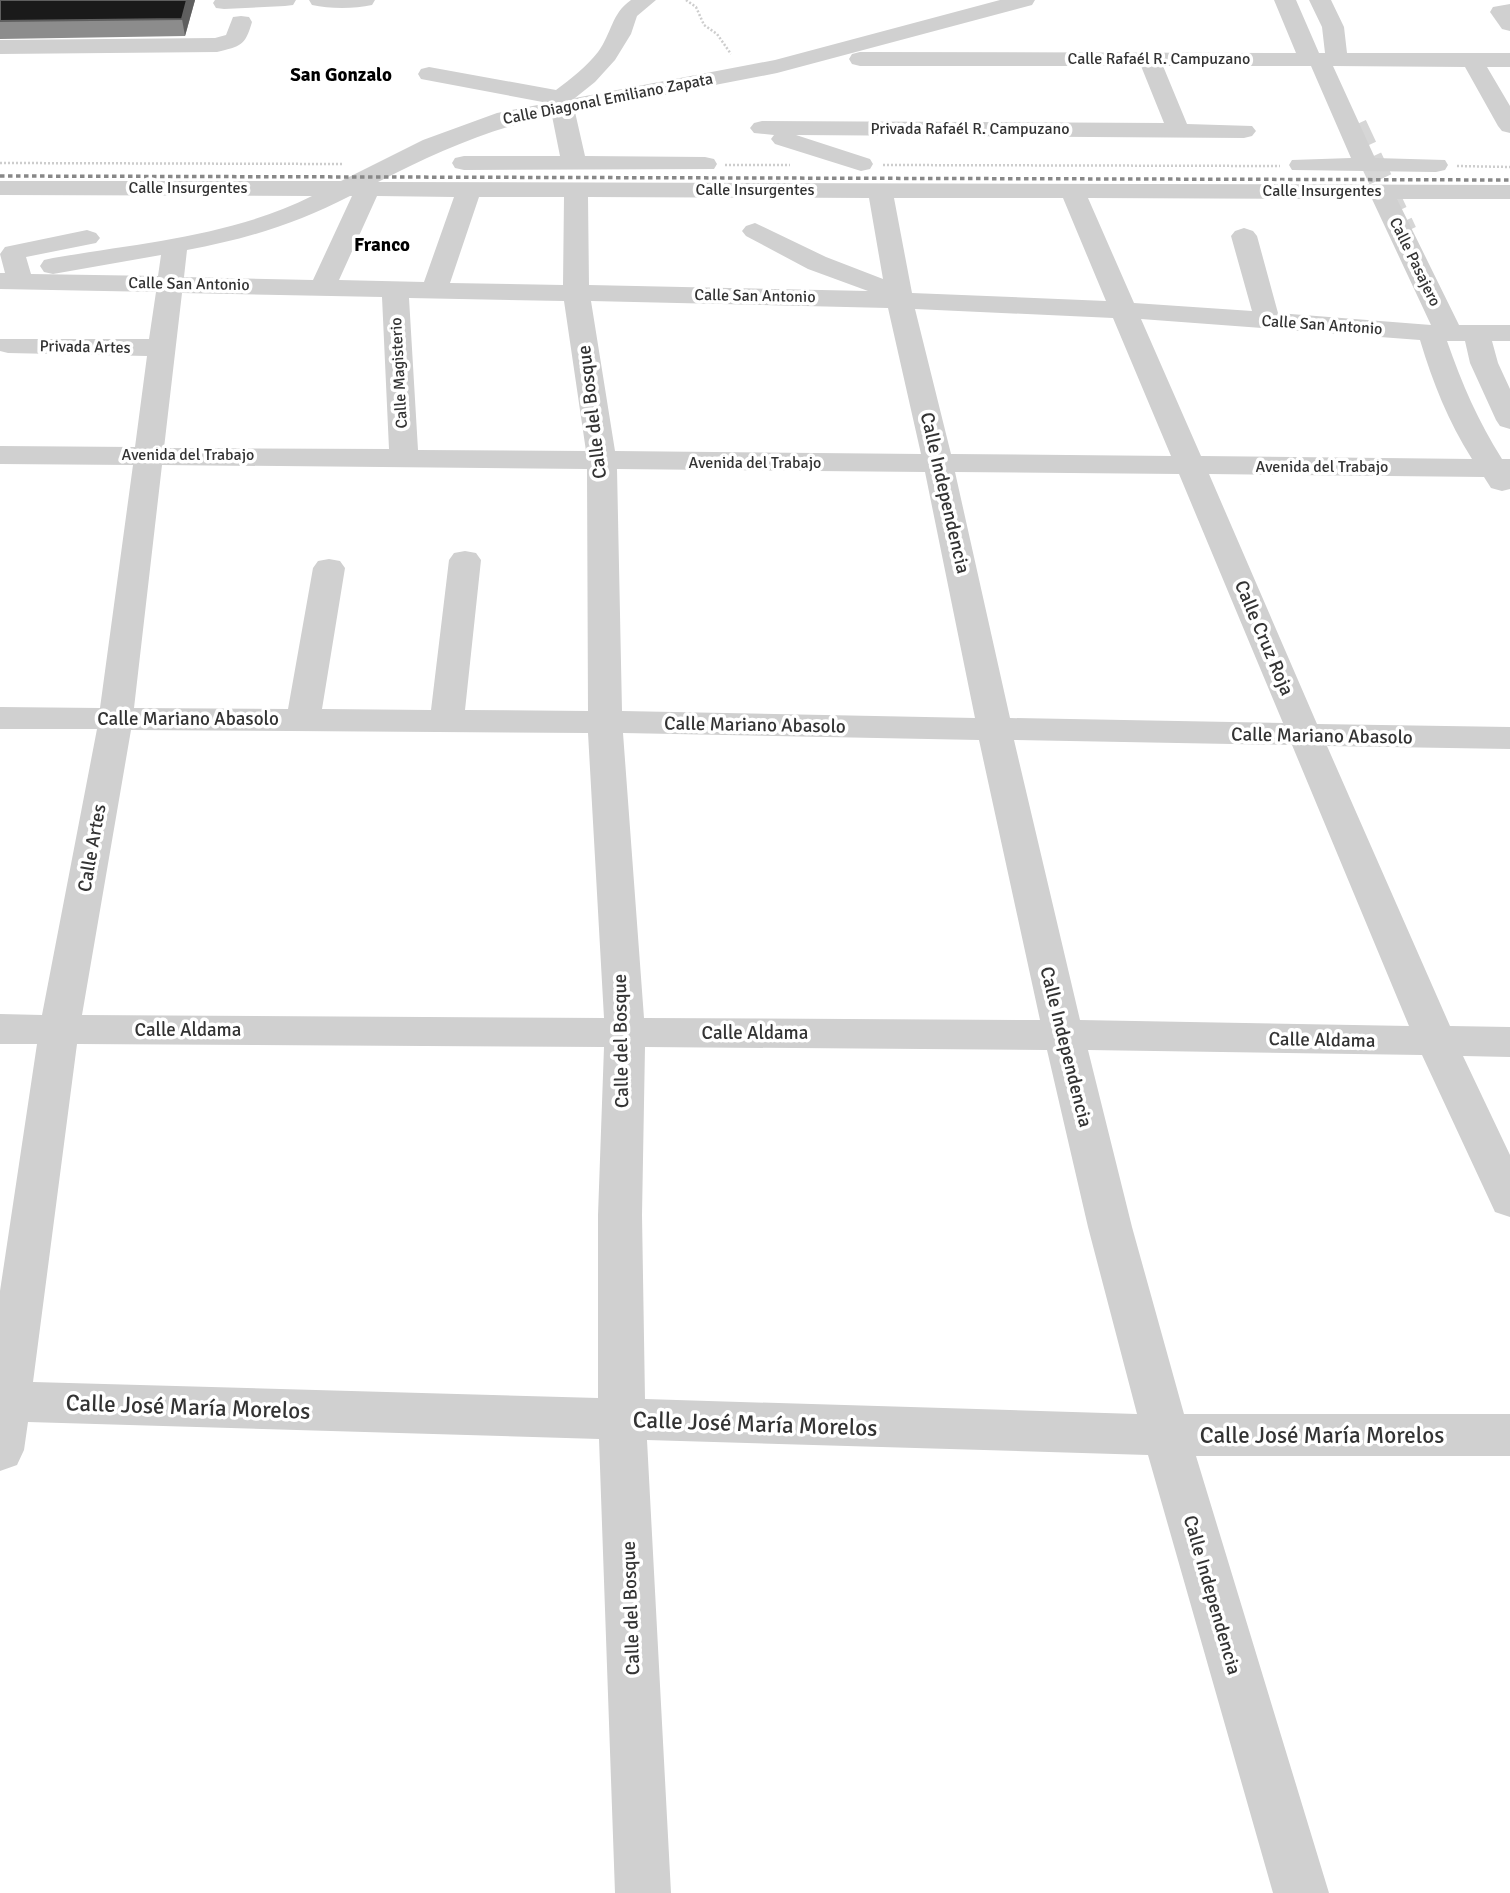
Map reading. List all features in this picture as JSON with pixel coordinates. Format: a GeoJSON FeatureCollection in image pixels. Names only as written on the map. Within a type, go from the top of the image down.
{"type":"FeatureCollection","features":[{"type":"Feature","properties":{"kind":"street"},"geometry":{"type":"LineString","coordinates":[[224,2],[285,0]]}},
{"type":"Feature","properties":{"kind":"street"},"geometry":{"type":"LineString","coordinates":[[320,0],[364,0]]}},
{"type":"Feature","properties":{"kind":"street"},"geometry":{"type":"LineString","coordinates":[[561,102],[607,55],[620,34],[626,13],[645,0]]}},
{"type":"Feature","properties":{"kind":"street","name":"Calle Diagonal Emiliano Zapata"},"geometry":{"type":"LineString","coordinates":[[391,164],[479,126],[561,102],[766,69],[1024,0]]}},
{"type":"Feature","properties":{"kind":"street"},"geometry":{"type":"LineString","coordinates":[[1285,0],[1322,59],[1366,164]]}},
{"type":"Feature","properties":{"kind":"street"},"geometry":{"type":"LineString","coordinates":[[1305,0],[1321,32],[1322,59]]}},
{"type":"Feature","properties":{"kind":"street"},"geometry":{"type":"LineString","coordinates":[[1320,0],[1333,27],[1322,59]]}},
{"type":"Feature","properties":{"kind":"street"},"geometry":{"type":"LineString","coordinates":[[1510,10],[1501,12],[1510,24]]}},
{"type":"Feature","properties":{"kind":"street"},"geometry":{"type":"LineString","coordinates":[[0,47],[217,45],[236,39],[241,22]]}},
{"type":"Feature","properties":{"kind":"street","name":"Calle Rafaél R. Campuzano"},"geometry":{"type":"LineString","coordinates":[[809,59],[1510,60]]}},
{"type":"Feature","properties":{"kind":"street"},"geometry":{"type":"LineString","coordinates":[[1149,59],[1178,131]]}},
{"type":"Feature","properties":{"kind":"street"},"geometry":{"type":"LineString","coordinates":[[1472,60],[1510,126]]}},
{"type":"Feature","properties":{"kind":"street"},"geometry":{"type":"LineString","coordinates":[[762,128],[769,97],[766,69]]}},
{"type":"Feature","properties":{"kind":"street"},"geometry":{"type":"LineString","coordinates":[[429,74],[561,102]]}},
{"type":"Feature","properties":{"kind":"street"},"geometry":{"type":"LineString","coordinates":[[561,102],[574,163]]}},
{"type":"Feature","properties":{"kind":"street","name":"Calle Insurgentes"},"geometry":{"type":"LineString","coordinates":[[762,128],[799,159],[861,164],[884,177]]}},
{"type":"Feature","properties":{"kind":"street","name":"Privada Rafaél R. Campuzano"},"geometry":{"type":"LineString","coordinates":[[762,128],[1244,131]]}},
{"type":"Feature","properties":{"kind":"street","name":"Calle Insurgentes"},"geometry":{"type":"LineString","coordinates":[[355,183],[391,164],[722,164]]}},
{"type":"Feature","properties":{"kind":"street","name":"Calle Insurgentes"},"geometry":{"type":"LineString","coordinates":[[1283,165],[1458,165]]}},
{"type":"Feature","properties":{"kind":"street","name":"Calle Insurgentes"},"geometry":{"type":"LineString","coordinates":[[0,188],[355,183],[576,191],[884,177],[1072,190],[1510,192]]}},
{"type":"Feature","properties":{"kind":"street","name":"Calle Independencia"},"geometry":{"type":"LineString","coordinates":[[884,177],[899,296],[941,472],[1026,878],[1063,1035],[1110,1227],[1166,1435],[1301,1893]]}},
{"type":"Feature","properties":{"kind":"street"},"geometry":{"type":"LineString","coordinates":[[223,217],[20,249],[12,255],[6,278],[271,223],[299,213],[355,183]]}},
{"type":"Feature","properties":{"kind":"street"},"geometry":{"type":"LineString","coordinates":[[323,287],[355,183]]}},
{"type":"Feature","properties":{"kind":"street","name":"Calle Cruz Roja"},"geometry":{"type":"LineString","coordinates":[[1072,190],[1436,1041],[1510,1200]]}},
{"type":"Feature","properties":{"kind":"street","name":"Calle del Bosque"},"geometry":{"type":"LineString","coordinates":[[576,191],[576,292],[601,470],[605,722],[625,1032],[620,1215],[622,1420],[643,1893]]}},
{"type":"Feature","properties":{"kind":"street","name":"Calle Pasajero"},"geometry":{"type":"LineString","coordinates":[[1381,191],[1453,335]]}},
{"type":"Feature","properties":{"kind":"street"},"geometry":{"type":"LineString","coordinates":[[434,290],[467,196]]}},
{"type":"Feature","properties":{"kind":"street"},"geometry":{"type":"LineString","coordinates":[[755,231],[817,263],[899,296]]}},
{"type":"Feature","properties":{"kind":"street"},"geometry":{"type":"LineString","coordinates":[[1244,236],[1265,311],[1265,320]]}},
{"type":"Feature","properties":{"kind":"street","name":"Calle Artes"},"geometry":{"type":"LineString","coordinates":[[0,1450],[3,1401],[59,1030],[116,718],[175,244]]}},
{"type":"Feature","properties":{"kind":"street","name":"Calle San Antonio"},"geometry":{"type":"LineString","coordinates":[[6,278],[434,290],[899,296],[1453,335],[1510,333]]}},
{"type":"Feature","properties":{"kind":"street","name":"Calle Magisterio"},"geometry":{"type":"LineString","coordinates":[[395,289],[404,457]]}},
{"type":"Feature","properties":{"kind":"street"},"geometry":{"type":"LineString","coordinates":[[1453,335],[1484,363],[1510,420]]}},
{"type":"Feature","properties":{"kind":"street"},"geometry":{"type":"LineString","coordinates":[[1453,335],[1451,394],[1467,426],[1505,469]]}},
{"type":"Feature","properties":{"kind":"street","name":"Privada Artes"},"geometry":{"type":"LineString","coordinates":[[8,345],[161,348]]}},
{"type":"Feature","properties":{"kind":"street","name":"Avenida del Trabajo"},"geometry":{"type":"LineString","coordinates":[[0,455],[147,465],[601,470],[1193,473],[1505,469]]}},
{"type":"Feature","properties":{"kind":"street","name":"Avenida del Trabajo"},"geometry":{"type":"LineString","coordinates":[[0,474],[147,465],[404,457],[601,470]]}},
{"type":"Feature","properties":{"kind":"street"},"geometry":{"type":"LineString","coordinates":[[447,721],[465,560]]}},
{"type":"Feature","properties":{"kind":"street"},"geometry":{"type":"LineString","coordinates":[[303,720],[329,568]]}},
{"type":"Feature","properties":{"kind":"street","name":"Calle Mariano Abasolo"},"geometry":{"type":"LineString","coordinates":[[0,718],[605,722],[1510,738]]}},
{"type":"Feature","properties":{"kind":"street","name":"Calle Aldama"},"geometry":{"type":"LineString","coordinates":[[0,1029],[1063,1035],[1510,1042]]}},
{"type":"Feature","properties":{"kind":"street","name":"Calle José María Morelos"},"geometry":{"type":"LineString","coordinates":[[3,1401],[1166,1435],[1510,1435]]}},
{"type":"Feature","properties":{"kind":"path"},"geometry":{"type":"LineString","coordinates":[[686,0],[695,7],[704,25],[725,43],[727,52],[766,69]]}},
{"type":"Feature","properties":{"kind":"path"},"geometry":{"type":"LineString","coordinates":[[0,163],[391,164]]}},
{"type":"Feature","properties":{"kind":"building"},"geometry":{"type":"Polygon","coordinates":[[[0,0],[187,0],[182,19],[0,21],[0,0]]]}},
{"type":"Feature","properties":{"kind":"tunnel"},"geometry":{"type":"LineString","coordinates":[[1355,125],[1405,232]]}},
{"type":"Feature","properties":{"kind":"railway"},"geometry":{"type":"LineString","coordinates":[[0,176],[1510,180]]}},
{"type":"Feature","properties":{"kind":"district","name":"San Gonzalo"},"geometry":{"type":"Point","coordinates":[341,75]}},
{"type":"Feature","properties":{"kind":"district","name":"Franco"},"geometry":{"type":"Point","coordinates":[382,245]}}]}
